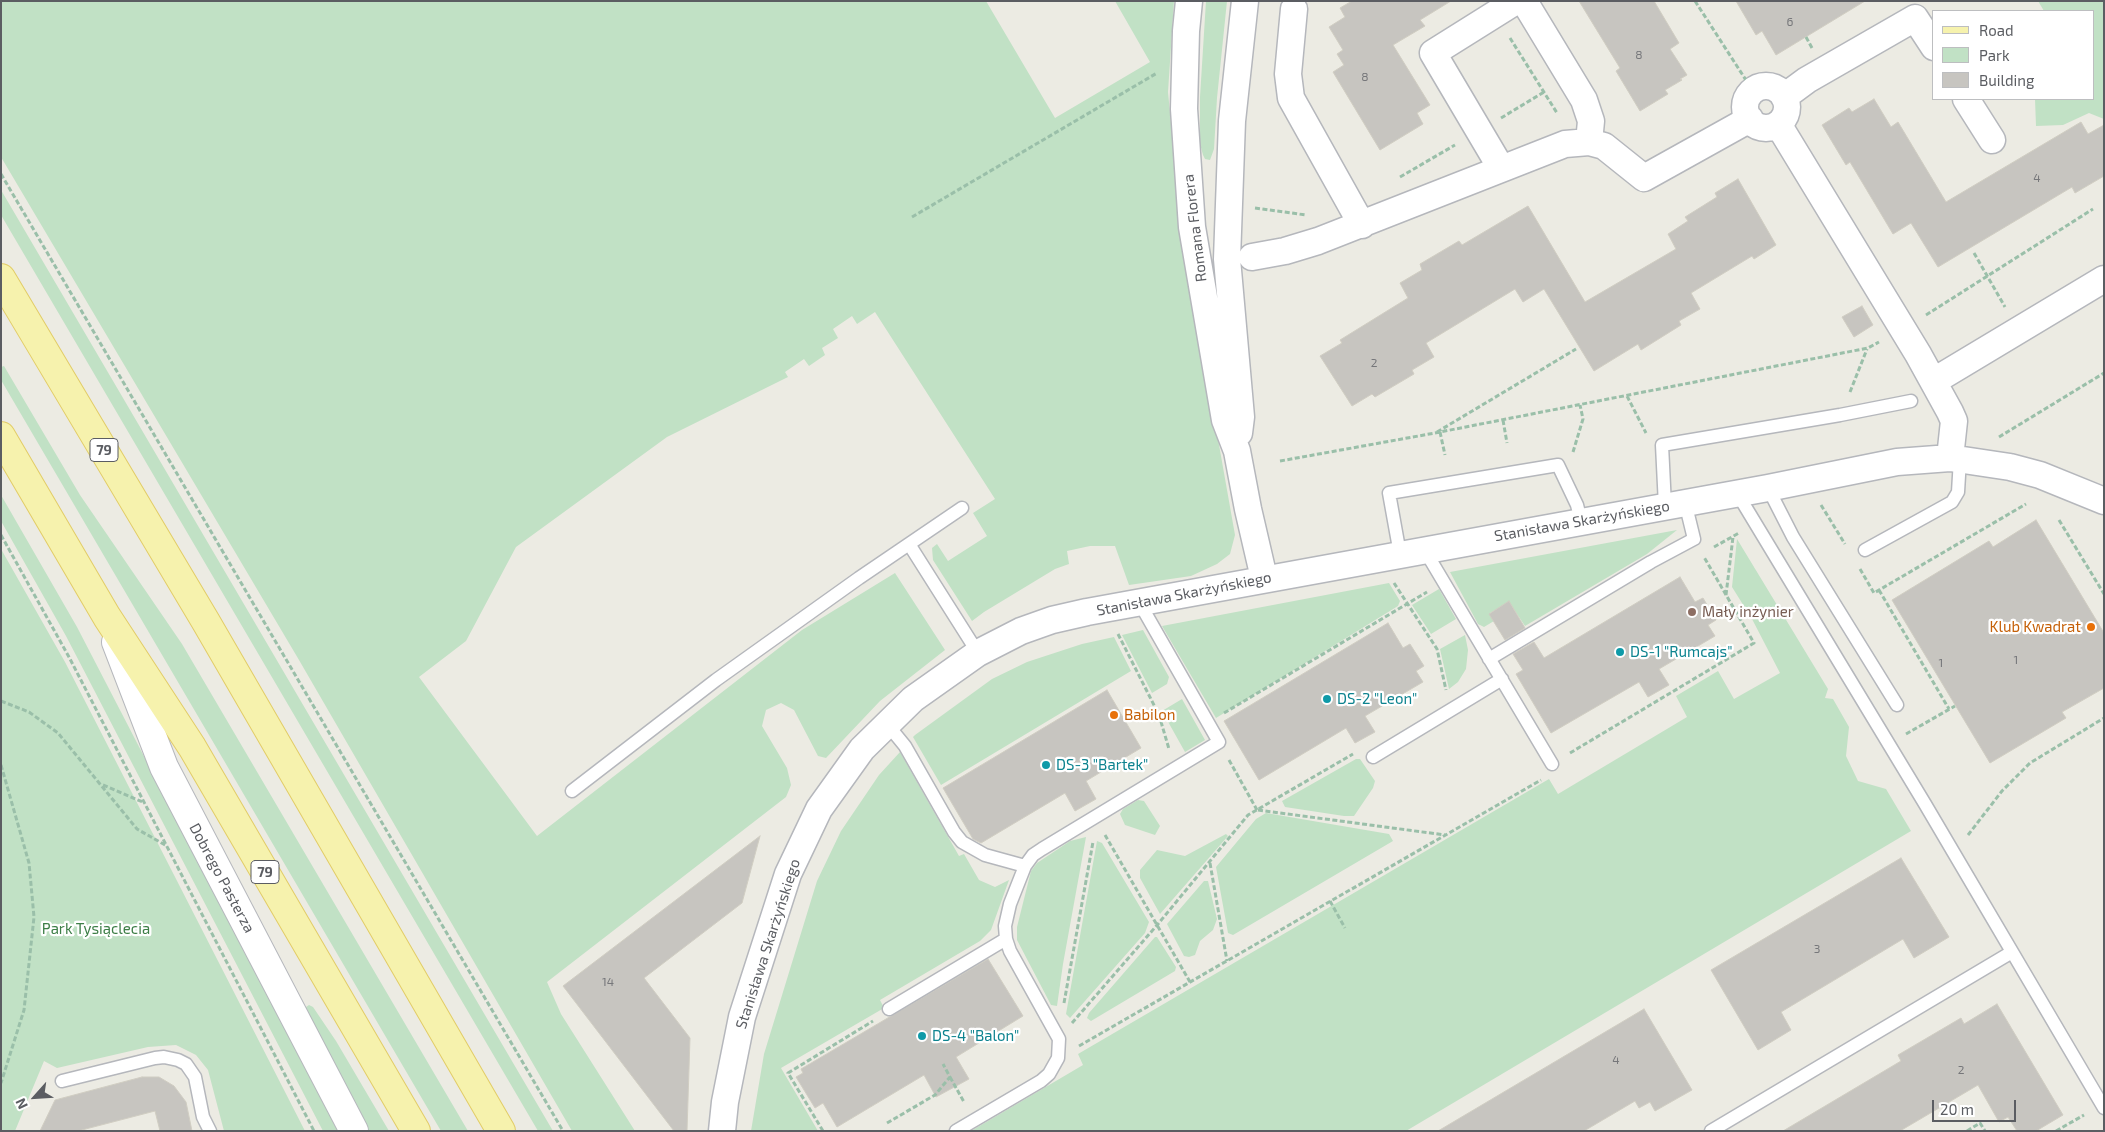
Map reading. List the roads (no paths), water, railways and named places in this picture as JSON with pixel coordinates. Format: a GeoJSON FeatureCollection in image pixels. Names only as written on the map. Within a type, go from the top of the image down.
{"type":"FeatureCollection","features":[{"type":"Feature","properties":{"kind":"main road","name":"79"},"geometry":{"type":"LineString","coordinates":[[1,278],[206,622],[501,1131]]}},
{"type":"Feature","properties":{"kind":"main road","name":"79"},"geometry":{"type":"LineString","coordinates":[[1,436],[107,617],[192,748],[416,1131]]}},
{"type":"Feature","properties":{"kind":"street","name":"Romana Florera"},"geometry":{"type":"LineString","coordinates":[[1189,1],[1184,60],[1184,108],[1192,227],[1220,259]]}},
{"type":"Feature","properties":{"kind":"street","name":"Romana Florera"},"geometry":{"type":"LineString","coordinates":[[1245,1],[1220,259],[1241,417],[1237,451],[1264,578]]}},
{"type":"Feature","properties":{"kind":"street"},"geometry":{"type":"LineString","coordinates":[[1524,1],[1584,100],[1591,121],[1582,142]]}},
{"type":"Feature","properties":{"kind":"street"},"geometry":{"type":"LineString","coordinates":[[1501,168],[1433,53],[1506,8]]}},
{"type":"Feature","properties":{"kind":"street"},"geometry":{"type":"LineString","coordinates":[[1294,9],[1288,74],[1290,98],[1357,215]]}},
{"type":"Feature","properties":{"kind":"street"},"geometry":{"type":"LineString","coordinates":[[1784,97],[1807,80],[1915,18],[1932,45]]}},
{"type":"Feature","properties":{"kind":"street"},"geometry":{"type":"LineString","coordinates":[[1767,86],[1777,89],[1784,97],[1786,112],[1778,124],[1762,128],[1750,119],[1746,104],[1749,95],[1753,91],[1767,86]]}},
{"type":"Feature","properties":{"kind":"street"},"geometry":{"type":"LineString","coordinates":[[1967,100],[1992,140]]}},
{"type":"Feature","properties":{"kind":"street"},"geometry":{"type":"LineString","coordinates":[[1220,259],[1301,246],[1357,215],[1501,168],[1565,144],[1582,142],[1604,146],[1644,178],[1750,119]]}},
{"type":"Feature","properties":{"kind":"street"},"geometry":{"type":"LineString","coordinates":[[1778,124],[1934,381],[1954,421],[1955,459]]}},
{"type":"Feature","properties":{"kind":"street"},"geometry":{"type":"LineString","coordinates":[[1934,381],[2104,278]]}},
{"type":"Feature","properties":{"kind":"street","name":"Stanisława Skarżyńskiego"},"geometry":{"type":"LineString","coordinates":[[722,1131],[730,1073],[742,1017],[788,874],[818,808],[862,749],[913,699],[978,653],[1021,631],[1052,620],[1264,578],[1768,488],[1897,462],[1955,459],[2010,467],[2040,474],[2104,501]]}},
{"type":"Feature","properties":{"kind":"street","name":"Dobrego Pasterza"},"geometry":{"type":"LineString","coordinates":[[107,617],[164,767],[354,1131]]}},
{"type":"Feature","properties":{"kind":"lane"},"geometry":{"type":"LineString","coordinates":[[1489,659],[1651,562],[1694,539],[1675,504],[1662,445],[1911,401]]}},
{"type":"Feature","properties":{"kind":"lane"},"geometry":{"type":"LineString","coordinates":[[1865,550],[1952,502],[1958,492],[1955,459]]}},
{"type":"Feature","properties":{"kind":"lane"},"geometry":{"type":"LineString","coordinates":[[1552,764],[1445,582],[1412,552],[1389,493],[1558,465],[1577,505],[1580,521]]}},
{"type":"Feature","properties":{"kind":"lane"},"geometry":{"type":"LineString","coordinates":[[1768,488],[1794,537],[1897,705]]}},
{"type":"Feature","properties":{"kind":"lane"},"geometry":{"type":"LineString","coordinates":[[1737,493],[1954,854],[2102,1106]]}},
{"type":"Feature","properties":{"kind":"lane"},"geometry":{"type":"LineString","coordinates":[[572,792],[716,680],[962,508]]}},
{"type":"Feature","properties":{"kind":"lane"},"geometry":{"type":"LineString","coordinates":[[909,544],[978,653]]}},
{"type":"Feature","properties":{"kind":"lane"},"geometry":{"type":"LineString","coordinates":[[956,1131],[1041,1081],[1049,1074],[1058,1058],[1058,1039],[1010,951],[1006,939],[1005,926],[1010,904],[1025,866],[1042,849],[1219,742],[1140,602]]}},
{"type":"Feature","properties":{"kind":"lane"},"geometry":{"type":"LineString","coordinates":[[1373,757],[1502,679]]}},
{"type":"Feature","properties":{"kind":"lane"},"geometry":{"type":"LineString","coordinates":[[886,724],[905,746],[954,832],[962,842],[985,855],[1025,866]]}},
{"type":"Feature","properties":{"kind":"lane"},"geometry":{"type":"LineString","coordinates":[[889,1009],[1006,939]]}},
{"type":"Feature","properties":{"kind":"lane"},"geometry":{"type":"LineString","coordinates":[[1711,1131],[2012,952]]}},
{"type":"Feature","properties":{"kind":"lane"},"geometry":{"type":"LineString","coordinates":[[62,1081],[155,1058],[164,1057],[178,1060],[186,1064],[195,1077],[203,1117],[210,1131]]}},
{"type":"Feature","properties":{"kind":"place","name":"Mały inżynier"},"geometry":{"type":"Point","coordinates":[1692,612]}},
{"type":"Feature","properties":{"kind":"place","name":"Klub Kwadrat"},"geometry":{"type":"Point","coordinates":[2091,627]}},
{"type":"Feature","properties":{"kind":"place","name":"DS-1 \"Rumcajs\""},"geometry":{"type":"Point","coordinates":[1620,652]}},
{"type":"Feature","properties":{"kind":"place","name":"DS-2 \"Leon\""},"geometry":{"type":"Point","coordinates":[1327,699]}},
{"type":"Feature","properties":{"kind":"place","name":"Babilon"},"geometry":{"type":"Point","coordinates":[1114,715]}},
{"type":"Feature","properties":{"kind":"place","name":"DS-3 \"Bartek\""},"geometry":{"type":"Point","coordinates":[1046,765]}},
{"type":"Feature","properties":{"kind":"place","name":"DS-4 \"Balon\""},"geometry":{"type":"Point","coordinates":[922,1036]}},
{"type":"Feature","properties":{"kind":"park label","name":"Park Tysiąclecia"},"geometry":{"type":"Point","coordinates":[96,929]}}]}
